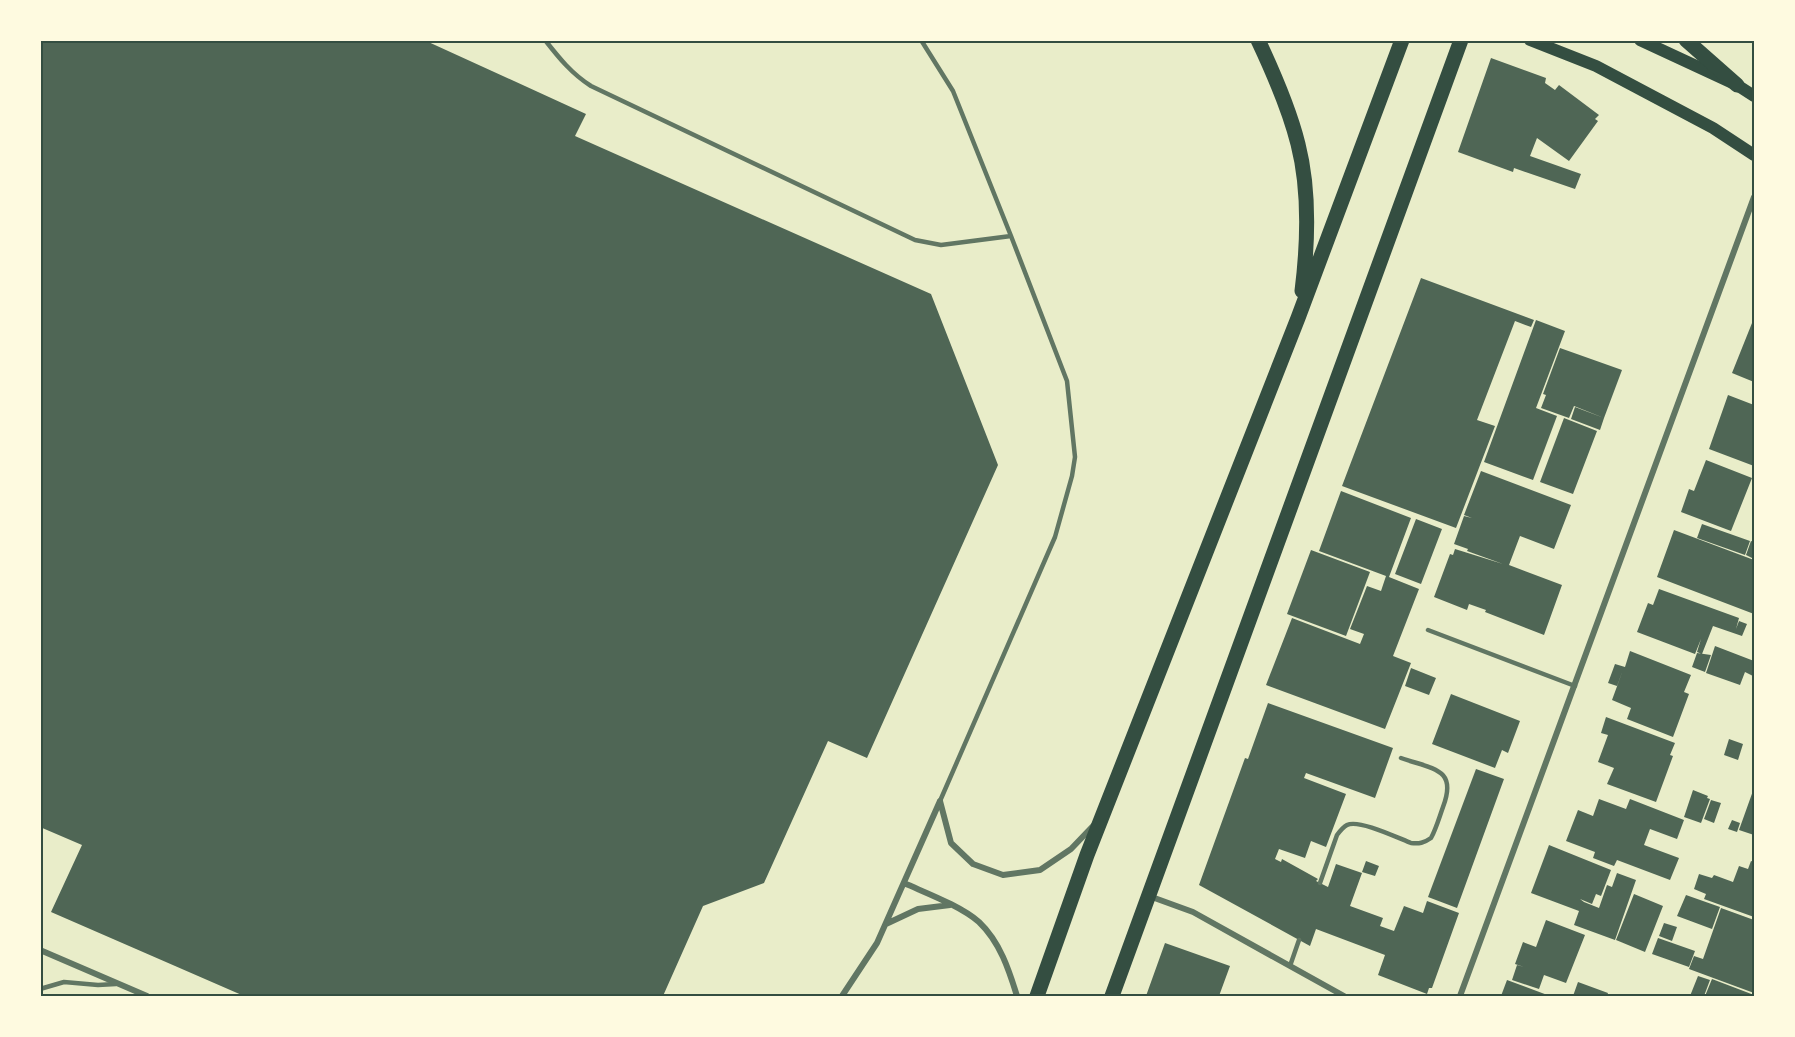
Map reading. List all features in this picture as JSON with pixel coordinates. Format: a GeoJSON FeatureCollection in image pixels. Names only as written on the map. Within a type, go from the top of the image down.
{"type":"FeatureCollection","features":[{"type":"Feature","properties":{"kind":"main road"},"geometry":{"type":"LineString","coordinates":[[1258,40],[1287,109],[1301,158],[1306,230],[1304,273],[1298,318]]}},
{"type":"Feature","properties":{"kind":"main road"},"geometry":{"type":"LineString","coordinates":[[1037,996],[1087,855],[1298,318],[1402,40]]}},
{"type":"Feature","properties":{"kind":"main road"},"geometry":{"type":"LineString","coordinates":[[1112,996],[1461,40]]}},
{"type":"Feature","properties":{"kind":"main road"},"geometry":{"type":"LineString","coordinates":[[1530,40],[1596,66],[1713,128],[1755,155]]}},
{"type":"Feature","properties":{"kind":"main road"},"geometry":{"type":"LineString","coordinates":[[1640,40],[1737,85],[1755,96]]}},
{"type":"Feature","properties":{"kind":"main road"},"geometry":{"type":"LineString","coordinates":[[1686,40],[1737,85]]}},
{"type":"Feature","properties":{"kind":"street"},"geometry":{"type":"LineString","coordinates":[[1460,996],[1755,196]]}},
{"type":"Feature","properties":{"kind":"street"},"geometry":{"type":"LineString","coordinates":[[940,801],[951,843],[973,864],[1003,875],[1040,870],[1071,849],[1102,817]]}},
{"type":"Feature","properties":{"kind":"street"},"geometry":{"type":"LineString","coordinates":[[842,996],[877,943],[940,801]]}},
{"type":"Feature","properties":{"kind":"street"},"geometry":{"type":"LineString","coordinates":[[904,883],[951,905],[978,922],[999,949],[1017,996]]}},
{"type":"Feature","properties":{"kind":"street"},"geometry":{"type":"LineString","coordinates":[[1149,896],[1193,912],[1344,996]]}},
{"type":"Feature","properties":{"kind":"street"},"geometry":{"type":"LineString","coordinates":[[885,925],[918,909],[951,905]]}},
{"type":"Feature","properties":{"kind":"street"},"geometry":{"type":"LineString","coordinates":[[40,950],[147,996]]}},
{"type":"Feature","properties":{"kind":"lane"},"geometry":{"type":"LineString","coordinates":[[545,40],[564,64],[577,77],[591,86],[915,240],[941,245],[1011,236]]}},
{"type":"Feature","properties":{"kind":"lane"},"geometry":{"type":"LineString","coordinates":[[921,40],[953,91],[1067,381],[1075,457],[1055,537],[940,801]]}},
{"type":"Feature","properties":{"kind":"lane"},"geometry":{"type":"LineString","coordinates":[[1428,630],[1575,686]]}},
{"type":"Feature","properties":{"kind":"lane"},"geometry":{"type":"LineString","coordinates":[[1320,883],[1338,835],[1341,829],[1348,824],[1360,824],[1411,843],[1418,844],[1431,838],[1448,794],[1447,780],[1437,771],[1401,758]]}},
{"type":"Feature","properties":{"kind":"lane"},"geometry":{"type":"LineString","coordinates":[[1290,966],[1299,940]]}},
{"type":"Feature","properties":{"kind":"lane"},"geometry":{"type":"LineString","coordinates":[[40,989],[64,982],[98,985],[119,983]]}},
{"type":"Feature","properties":{"kind":"building"},"geometry":{"type":"Polygon","coordinates":[[[40,40],[424,40],[586,114],[575,136],[931,294],[998,465],[867,758],[828,741],[764,883],[703,906],[663,996],[244,996],[51,912],[82,845],[40,827],[40,40]]]}},
{"type":"Feature","properties":{"kind":"building"},"geometry":{"type":"Polygon","coordinates":[[[1491,58],[1546,78],[1545,83],[1555,90],[1559,85],[1599,115],[1595,119],[1598,121],[1569,161],[1537,138],[1530,156],[1581,174],[1575,189],[1514,168],[1513,172],[1458,152],[1491,58]]]}},
{"type":"Feature","properties":{"kind":"building"},"geometry":{"type":"Polygon","coordinates":[[[1421,278],[1534,320],[1531,327],[1515,321],[1477,420],[1495,426],[1456,528],[1342,486],[1421,278]]]}},
{"type":"Feature","properties":{"kind":"building"},"geometry":{"type":"Polygon","coordinates":[[[1754,318],[1754,382],[1732,373],[1754,318]]]}},
{"type":"Feature","properties":{"kind":"building"},"geometry":{"type":"Polygon","coordinates":[[[1536,320],[1565,331],[1536,408],[1557,416],[1533,480],[1484,462],[1536,320]]]}},
{"type":"Feature","properties":{"kind":"building"},"geometry":{"type":"Polygon","coordinates":[[[1560,348],[1622,370],[1604,418],[1574,406],[1569,418],[1541,408],[1546,395],[1543,394],[1560,348]]]}},
{"type":"Feature","properties":{"kind":"building"},"geometry":{"type":"Polygon","coordinates":[[[1728,395],[1754,405],[1754,466],[1709,449],[1728,395]]]}},
{"type":"Feature","properties":{"kind":"building"},"geometry":{"type":"Polygon","coordinates":[[[1575,407],[1604,418],[1600,430],[1571,419],[1575,407]]]}},
{"type":"Feature","properties":{"kind":"building"},"geometry":{"type":"Polygon","coordinates":[[[1564,418],[1597,431],[1573,494],[1540,482],[1564,418]]]}},
{"type":"Feature","properties":{"kind":"building"},"geometry":{"type":"Polygon","coordinates":[[[1706,460],[1752,478],[1731,531],[1681,512],[1689,489],[1694,491],[1706,460]]]}},
{"type":"Feature","properties":{"kind":"building"},"geometry":{"type":"Polygon","coordinates":[[[1481,471],[1571,505],[1554,549],[1520,536],[1509,565],[1562,585],[1544,635],[1469,604],[1467,610],[1434,597],[1450,554],[1453,555],[1455,549],[1503,564],[1454,544],[1464,516],[1472,518],[1464,515],[1481,471]]]}},
{"type":"Feature","properties":{"kind":"building"},"geometry":{"type":"Polygon","coordinates":[[[1341,491],[1411,518],[1389,577],[1419,589],[1393,656],[1411,663],[1385,729],[1266,685],[1292,618],[1360,644],[1364,634],[1350,629],[1367,586],[1381,591],[1386,576],[1319,551],[1341,491]]]}},
{"type":"Feature","properties":{"kind":"building"},"geometry":{"type":"Polygon","coordinates":[[[1416,519],[1442,529],[1421,584],[1395,574],[1416,519]]]}},
{"type":"Feature","properties":{"kind":"building"},"geometry":{"type":"Polygon","coordinates":[[[1702,524],[1750,541],[1745,555],[1697,538],[1702,524]]]}},
{"type":"Feature","properties":{"kind":"building"},"geometry":{"type":"Polygon","coordinates":[[[1674,530],[1754,560],[1754,614],[1657,577],[1674,530]]]}},
{"type":"Feature","properties":{"kind":"building"},"geometry":{"type":"Polygon","coordinates":[[[1751,541],[1754,542],[1754,559],[1746,555],[1751,541]]]}},
{"type":"Feature","properties":{"kind":"building"},"geometry":{"type":"Polygon","coordinates":[[[1311,550],[1370,572],[1346,636],[1287,614],[1311,550]]]}},
{"type":"Feature","properties":{"kind":"building"},"geometry":{"type":"Polygon","coordinates":[[[1659,589],[1739,618],[1736,629],[1739,621],[1747,624],[1742,636],[1713,626],[1702,654],[1697,652],[1701,639],[1695,654],[1637,632],[1648,603],[1653,605],[1659,589]]]}},
{"type":"Feature","properties":{"kind":"building"},"geometry":{"type":"Polygon","coordinates":[[[1715,646],[1754,661],[1753,676],[1745,672],[1740,685],[1706,673],[1715,646]]]}},
{"type":"Feature","properties":{"kind":"building"},"geometry":{"type":"Polygon","coordinates":[[[1630,651],[1691,675],[1684,692],[1689,694],[1673,737],[1627,719],[1631,708],[1612,700],[1623,670],[1617,686],[1608,683],[1615,664],[1625,667],[1630,651]]]}},
{"type":"Feature","properties":{"kind":"building"},"geometry":{"type":"Polygon","coordinates":[[[1697,653],[1711,655],[1705,672],[1692,667],[1697,653]]]}},
{"type":"Feature","properties":{"kind":"building"},"geometry":{"type":"Polygon","coordinates":[[[1411,668],[1436,678],[1429,695],[1405,686],[1411,668]]]}},
{"type":"Feature","properties":{"kind":"building"},"geometry":{"type":"Polygon","coordinates":[[[1451,694],[1520,721],[1508,753],[1502,750],[1495,768],[1432,744],[1451,694]]]}},
{"type":"Feature","properties":{"kind":"building"},"geometry":{"type":"Polygon","coordinates":[[[1268,703],[1393,748],[1375,798],[1306,773],[1304,778],[1346,794],[1326,847],[1311,841],[1305,858],[1279,849],[1275,859],[1281,862],[1282,859],[1328,887],[1336,864],[1362,873],[1350,906],[1383,918],[1380,926],[1394,931],[1404,906],[1423,913],[1427,901],[1459,913],[1432,988],[1429,988],[1427,994],[1378,975],[1385,955],[1316,929],[1310,946],[1199,885],[1245,758],[1248,759],[1268,703]]]}},
{"type":"Feature","properties":{"kind":"building"},"geometry":{"type":"Polygon","coordinates":[[[1606,717],[1675,743],[1670,755],[1673,756],[1656,802],[1607,784],[1614,768],[1598,762],[1608,735],[1601,733],[1606,717]]]}},
{"type":"Feature","properties":{"kind":"building"},"geometry":{"type":"Polygon","coordinates":[[[1729,739],[1743,744],[1738,760],[1724,755],[1729,739]]]}},
{"type":"Feature","properties":{"kind":"building"},"geometry":{"type":"Polygon","coordinates":[[[1476,769],[1504,779],[1457,908],[1428,897],[1476,769]]]}},
{"type":"Feature","properties":{"kind":"building"},"geometry":{"type":"Polygon","coordinates":[[[1754,788],[1754,835],[1739,830],[1754,788]]]}},
{"type":"Feature","properties":{"kind":"building"},"geometry":{"type":"Polygon","coordinates":[[[1693,790],[1710,799],[1701,823],[1684,817],[1693,790]]]}},
{"type":"Feature","properties":{"kind":"building"},"geometry":{"type":"Polygon","coordinates":[[[1599,799],[1626,809],[1630,799],[1684,820],[1677,839],[1650,829],[1644,845],[1679,858],[1670,880],[1617,860],[1614,866],[1593,858],[1595,852],[1566,841],[1578,810],[1593,816],[1599,799]]]}},
{"type":"Feature","properties":{"kind":"building"},"geometry":{"type":"Polygon","coordinates":[[[1711,800],[1721,803],[1714,823],[1704,819],[1711,800]]]}},
{"type":"Feature","properties":{"kind":"building"},"geometry":{"type":"Polygon","coordinates":[[[1732,820],[1740,823],[1737,832],[1728,829],[1732,820]]]}},
{"type":"Feature","properties":{"kind":"building"},"geometry":{"type":"Polygon","coordinates":[[[1549,845],[1611,870],[1601,896],[1596,894],[1592,904],[1580,899],[1584,902],[1599,908],[1607,885],[1612,887],[1617,873],[1636,880],[1615,940],[1574,925],[1579,911],[1531,893],[1549,845]]]}},
{"type":"Feature","properties":{"kind":"building"},"geometry":{"type":"Polygon","coordinates":[[[1366,861],[1379,866],[1375,876],[1362,872],[1366,861]]]}},
{"type":"Feature","properties":{"kind":"building"},"geometry":{"type":"Polygon","coordinates":[[[1751,861],[1754,862],[1754,917],[1704,899],[1706,894],[1694,889],[1699,874],[1712,878],[1714,875],[1733,882],[1739,866],[1748,869],[1751,861]]]}},
{"type":"Feature","properties":{"kind":"building"},"geometry":{"type":"Polygon","coordinates":[[[1634,894],[1663,906],[1645,952],[1616,940],[1634,894]]]}},
{"type":"Feature","properties":{"kind":"building"},"geometry":{"type":"Polygon","coordinates":[[[1686,895],[1720,907],[1712,929],[1677,916],[1686,895]]]}},
{"type":"Feature","properties":{"kind":"building"},"geometry":{"type":"Polygon","coordinates":[[[1721,908],[1754,920],[1754,993],[1689,969],[1694,956],[1703,959],[1721,908]]]}},
{"type":"Feature","properties":{"kind":"building"},"geometry":{"type":"Polygon","coordinates":[[[1546,920],[1585,935],[1566,983],[1544,975],[1539,989],[1512,980],[1517,965],[1524,967],[1515,964],[1523,942],[1536,947],[1546,920]]]}},
{"type":"Feature","properties":{"kind":"building"},"geometry":{"type":"Polygon","coordinates":[[[1664,923],[1677,927],[1672,941],[1659,936],[1664,923]]]}},
{"type":"Feature","properties":{"kind":"building"},"geometry":{"type":"Polygon","coordinates":[[[1658,938],[1695,951],[1689,967],[1652,954],[1658,938]]]}},
{"type":"Feature","properties":{"kind":"building"},"geometry":{"type":"Polygon","coordinates":[[[1165,943],[1230,966],[1219,996],[1146,996],[1165,943]]]}},
{"type":"Feature","properties":{"kind":"building"},"geometry":{"type":"Polygon","coordinates":[[[1698,976],[1710,980],[1704,996],[1690,996],[1698,976]]]}},
{"type":"Feature","properties":{"kind":"building"},"geometry":{"type":"Polygon","coordinates":[[[1712,979],[1754,995],[1754,996],[1705,996],[1712,979]]]}},
{"type":"Feature","properties":{"kind":"building"},"geometry":{"type":"Polygon","coordinates":[[[1507,980],[1550,996],[1501,996],[1507,980]]]}},
{"type":"Feature","properties":{"kind":"building"},"geometry":{"type":"Polygon","coordinates":[[[1578,982],[1608,993],[1607,996],[1573,996],[1578,982]]]}}]}
